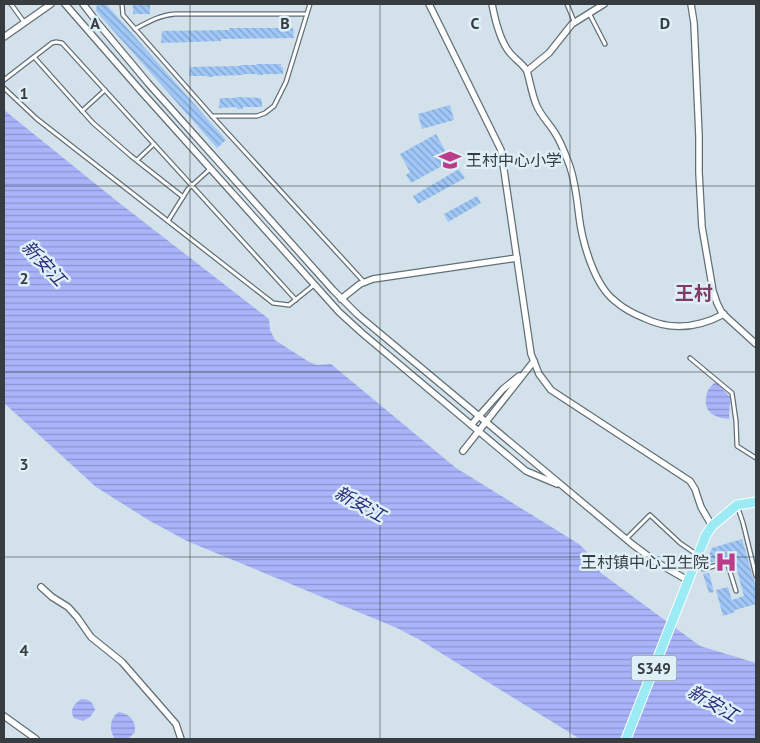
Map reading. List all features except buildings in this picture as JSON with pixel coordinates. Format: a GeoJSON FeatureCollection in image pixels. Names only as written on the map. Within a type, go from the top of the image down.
{"type":"FeatureCollection","features":[{"type":"Feature","properties":{"kind":"main road"},"geometry":{"type":"LineString","coordinates":[[736,505],[756,502]]}},
{"type":"Feature","properties":{"kind":"main road","name":"S349"},"geometry":{"type":"LineString","coordinates":[[626,739],[706,535],[712,526],[736,505]]}},
{"type":"Feature","properties":{"kind":"street"},"geometry":{"type":"LineString","coordinates":[[4,37],[51,4]]}},
{"type":"Feature","properties":{"kind":"street"},"geometry":{"type":"LineString","coordinates":[[65,4],[339,312],[526,470],[565,488]]}},
{"type":"Feature","properties":{"kind":"street"},"geometry":{"type":"LineString","coordinates":[[83,4],[148,83],[341,299],[369,325],[626,540],[656,562],[689,582]]}},
{"type":"Feature","properties":{"kind":"street"},"geometry":{"type":"LineString","coordinates":[[429,4],[502,150],[531,354],[542,380],[550,390],[690,482],[712,526]]}},
{"type":"Feature","properties":{"kind":"street"},"geometry":{"type":"LineString","coordinates":[[492,4],[503,40],[510,53],[527,71],[536,104],[559,139],[569,164],[581,228],[594,271],[601,286],[614,301],[632,313],[662,325],[687,326],[704,323],[724,314]]}},
{"type":"Feature","properties":{"kind":"street"},"geometry":{"type":"LineString","coordinates":[[527,71],[549,53],[574,22],[604,4]]}},
{"type":"Feature","properties":{"kind":"street"},"geometry":{"type":"LineString","coordinates":[[690,4],[694,23],[699,136],[698,173],[702,234],[713,291],[717,303],[724,314],[756,344]]}},
{"type":"Feature","properties":{"kind":"street"},"geometry":{"type":"LineString","coordinates":[[341,299],[360,284],[373,279],[517,258]]}},
{"type":"Feature","properties":{"kind":"street"},"geometry":{"type":"LineString","coordinates":[[471,425],[503,388],[535,362]]}},
{"type":"Feature","properties":{"kind":"street"},"geometry":{"type":"LineString","coordinates":[[462,451],[535,362]]}},
{"type":"Feature","properties":{"kind":"street"},"geometry":{"type":"LineString","coordinates":[[41,587],[68,607],[91,636],[122,662],[176,724],[181,739]]}},
{"type":"Feature","properties":{"kind":"street"},"geometry":{"type":"LineString","coordinates":[[4,716],[36,739]]}},
{"type":"Feature","properties":{"kind":"lane"},"geometry":{"type":"LineString","coordinates":[[11,4],[24,22]]}},
{"type":"Feature","properties":{"kind":"lane"},"geometry":{"type":"LineString","coordinates":[[122,4],[123,14],[136,29],[212,116],[364,282]]}},
{"type":"Feature","properties":{"kind":"lane"},"geometry":{"type":"LineString","coordinates":[[212,116],[257,116],[265,114],[274,106],[286,82],[310,4]]}},
{"type":"Feature","properties":{"kind":"lane"},"geometry":{"type":"LineString","coordinates":[[567,4],[574,22]]}},
{"type":"Feature","properties":{"kind":"lane"},"geometry":{"type":"LineString","coordinates":[[589,13],[605,44]]}},
{"type":"Feature","properties":{"kind":"lane"},"geometry":{"type":"LineString","coordinates":[[136,29],[156,18],[175,14],[306,14]]}},
{"type":"Feature","properties":{"kind":"lane"},"geometry":{"type":"LineString","coordinates":[[4,80],[52,43],[62,43],[296,300]]}},
{"type":"Feature","properties":{"kind":"lane"},"geometry":{"type":"LineString","coordinates":[[34,57],[93,123],[183,197]]}},
{"type":"Feature","properties":{"kind":"lane"},"geometry":{"type":"LineString","coordinates":[[4,88],[37,119],[273,303],[289,305],[314,285]]}},
{"type":"Feature","properties":{"kind":"lane"},"geometry":{"type":"LineString","coordinates":[[82,111],[104,90]]}},
{"type":"Feature","properties":{"kind":"lane"},"geometry":{"type":"LineString","coordinates":[[136,160],[154,144]]}},
{"type":"Feature","properties":{"kind":"lane"},"geometry":{"type":"LineString","coordinates":[[168,221],[183,197],[210,169]]}},
{"type":"Feature","properties":{"kind":"lane"},"geometry":{"type":"LineString","coordinates":[[690,358],[732,393],[738,446],[756,458]]}},
{"type":"Feature","properties":{"kind":"lane"},"geometry":{"type":"LineString","coordinates":[[736,505],[743,523],[756,576]]}},
{"type":"Feature","properties":{"kind":"lane"},"geometry":{"type":"LineString","coordinates":[[626,540],[650,515],[680,543],[698,555]]}},
{"type":"Feature","properties":{"kind":"lane"},"geometry":{"type":"LineString","coordinates":[[694,566],[704,569],[728,562],[736,591]]}},
{"type":"Feature","properties":{"kind":"water","name":"新安江"},"geometry":{"type":"Polygon","coordinates":[[[4,110],[118,202],[269,319],[270,330],[275,340],[309,362],[317,365],[331,364],[456,468],[579,544],[589,554],[601,573],[700,646],[756,663],[756,739],[580,739],[420,640],[397,628],[187,541],[150,521],[96,487],[4,403],[4,110]]]}},
{"type":"Feature","properties":{"kind":"water"},"geometry":{"type":"Polygon","coordinates":[[[716,382],[730,397],[729,419],[712,414],[707,408],[706,399],[708,391],[716,382]]]}},
{"type":"Feature","properties":{"kind":"water"},"geometry":{"type":"Polygon","coordinates":[[[81,699],[90,702],[95,710],[90,717],[83,721],[74,718],[72,712],[74,705],[81,699]]]}},
{"type":"Feature","properties":{"kind":"water"},"geometry":{"type":"Polygon","coordinates":[[[119,712],[129,716],[133,721],[135,732],[128,739],[115,739],[112,732],[113,718],[119,712]]]}},
{"type":"Feature","properties":{"kind":"place","name":"王村中心小学"},"geometry":{"type":"Point","coordinates":[450,160]}},
{"type":"Feature","properties":{"kind":"place","name":"王村镇中心卫生院"},"geometry":{"type":"Point","coordinates":[726,562]}},
{"type":"Feature","properties":{"kind":"district","name":"王村"},"geometry":{"type":"Point","coordinates":[694,293]}}]}
